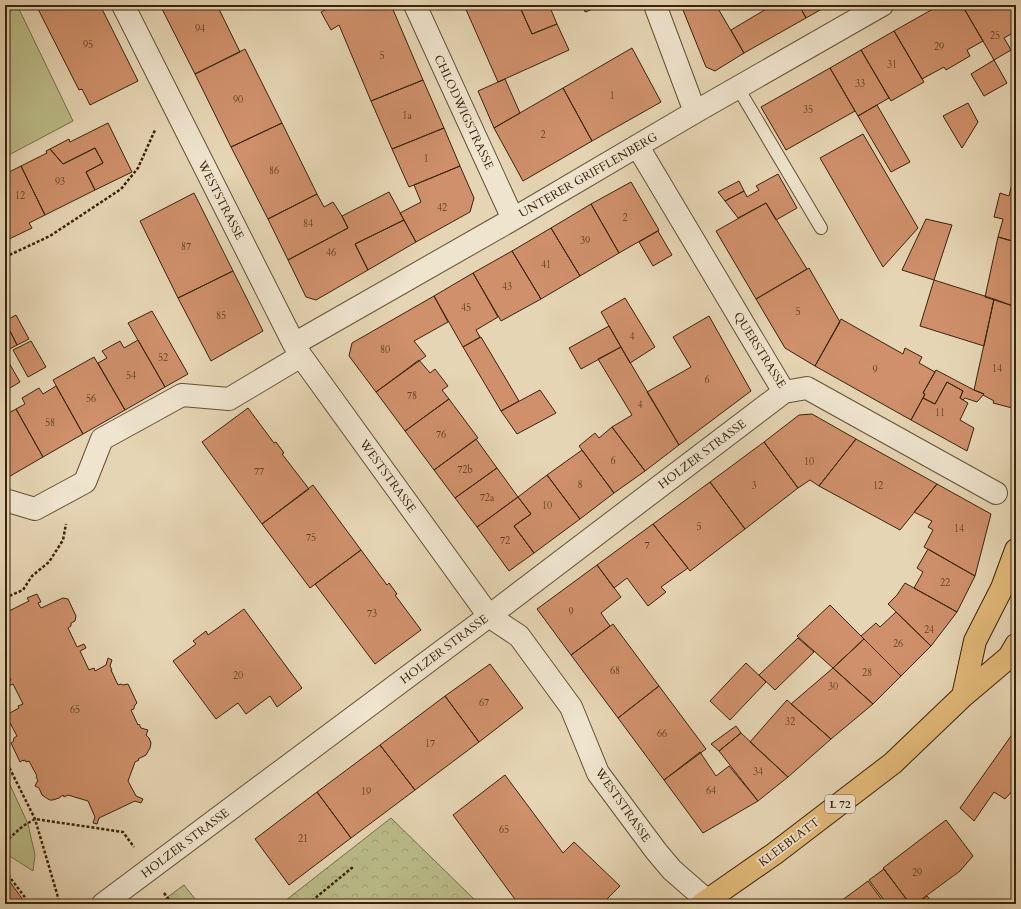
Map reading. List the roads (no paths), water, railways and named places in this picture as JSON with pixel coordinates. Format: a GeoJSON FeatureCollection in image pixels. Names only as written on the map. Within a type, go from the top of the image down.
{"type":"FeatureCollection","features":[{"type":"Feature","properties":{"kind":"main road"},"geometry":{"type":"LineString","coordinates":[[963,696],[975,641],[1002,588],[1016,550]]}},
{"type":"Feature","properties":{"kind":"main road","name":"KLEEBLATT"},"geometry":{"type":"LineString","coordinates":[[707,903],[892,764],[963,696],[1009,657],[1016,645]]}},
{"type":"Feature","properties":{"kind":"street","name":"WESTSTRASSE"},"geometry":{"type":"LineString","coordinates":[[123,5],[298,350],[489,616],[519,636],[571,707],[598,773],[656,851],[672,870],[707,903]]}},
{"type":"Feature","properties":{"kind":"street","name":"CHLODWIGSTRASSE"},"geometry":{"type":"LineString","coordinates":[[415,5],[513,219]]}},
{"type":"Feature","properties":{"kind":"street"},"geometry":{"type":"LineString","coordinates":[[655,5],[696,112]]}},
{"type":"Feature","properties":{"kind":"street","name":"UNTERER GRIFFLENBERG"},"geometry":{"type":"LineString","coordinates":[[5,500],[35,509],[85,482],[102,439],[182,395],[229,398],[298,350],[513,219],[882,5]]}},
{"type":"Feature","properties":{"kind":"street","name":"QUERSTRASSE"},"geometry":{"type":"LineString","coordinates":[[638,147],[784,392],[807,388],[996,493]]}},
{"type":"Feature","properties":{"kind":"street","name":"HOLZER STRASSE"},"geometry":{"type":"LineString","coordinates":[[102,904],[489,616],[784,392]]}},
{"type":"Feature","properties":{"kind":"lane"},"geometry":{"type":"LineString","coordinates":[[738,88],[821,228]]}}]}
